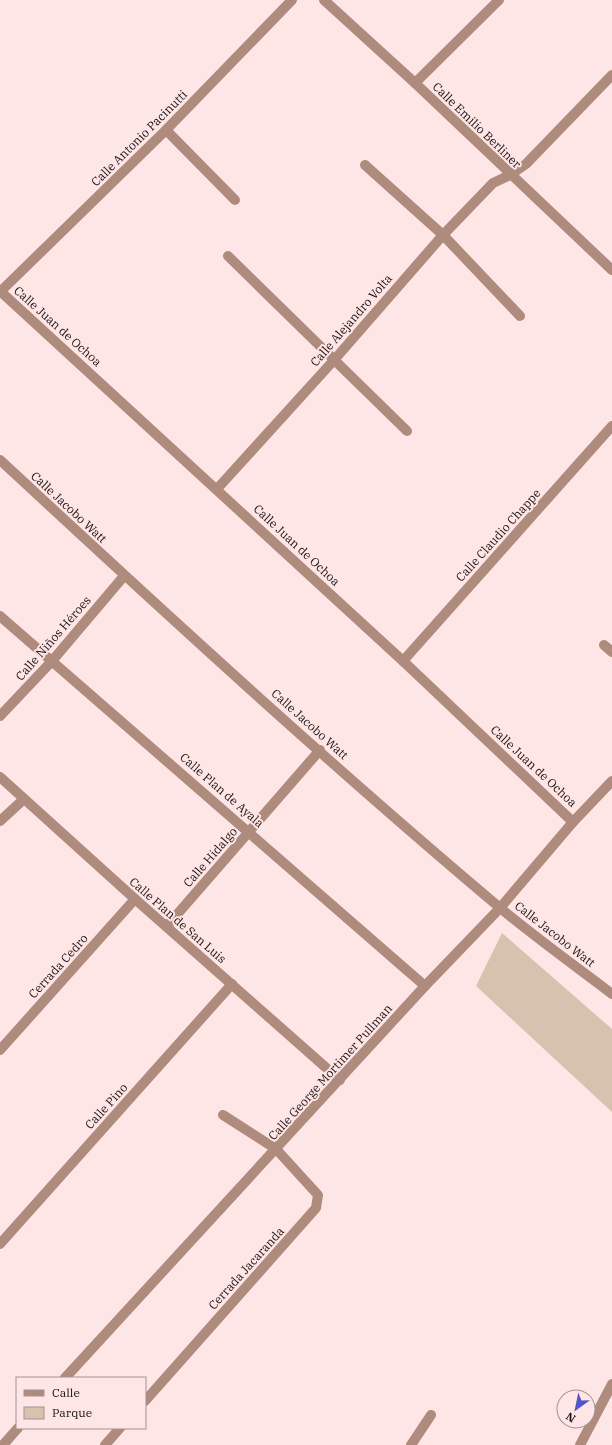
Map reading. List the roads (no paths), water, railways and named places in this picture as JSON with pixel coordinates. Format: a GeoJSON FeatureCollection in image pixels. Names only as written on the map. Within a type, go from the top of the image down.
{"type":"FeatureCollection","features":[{"type":"Feature","properties":{"kind":"street","name":"Calle Antonio Pacinutti"},"geometry":{"type":"LineString","coordinates":[[0,291],[166,130],[292,0]]}},
{"type":"Feature","properties":{"kind":"street","name":"Calle Emilio Berliner"},"geometry":{"type":"LineString","coordinates":[[324,0],[415,83],[510,175],[612,270]]}},
{"type":"Feature","properties":{"kind":"street"},"geometry":{"type":"LineString","coordinates":[[415,83],[499,0]]}},
{"type":"Feature","properties":{"kind":"street","name":"Calle Alejandro Volta"},"geometry":{"type":"LineString","coordinates":[[217,489],[335,359],[442,235],[494,183],[510,175],[526,164],[612,75]]}},
{"type":"Feature","properties":{"kind":"street"},"geometry":{"type":"LineString","coordinates":[[166,130],[235,200]]}},
{"type":"Feature","properties":{"kind":"street"},"geometry":{"type":"LineString","coordinates":[[365,165],[442,235],[520,316]]}},
{"type":"Feature","properties":{"kind":"street"},"geometry":{"type":"LineString","coordinates":[[228,256],[407,431]]}},
{"type":"Feature","properties":{"kind":"street","name":"Calle Juan de Ochoa"},"geometry":{"type":"LineString","coordinates":[[0,291],[404,661],[573,822]]}},
{"type":"Feature","properties":{"kind":"street","name":"Calle Claudio Chappe"},"geometry":{"type":"LineString","coordinates":[[404,661],[612,426]]}},
{"type":"Feature","properties":{"kind":"street","name":"Calle Jacobo Watt"},"geometry":{"type":"LineString","coordinates":[[0,460],[124,576],[500,908],[612,994]]}},
{"type":"Feature","properties":{"kind":"street","name":"Calle Niños Héroes"},"geometry":{"type":"LineString","coordinates":[[0,716],[52,661],[124,576]]}},
{"type":"Feature","properties":{"kind":"street","name":"Calle Plan de Ayala"},"geometry":{"type":"LineString","coordinates":[[0,616],[250,831],[426,986]]}},
{"type":"Feature","properties":{"kind":"street"},"geometry":{"type":"LineString","coordinates":[[604,645],[612,652]]}},
{"type":"Feature","properties":{"kind":"street","name":"Calle Hidalgo"},"geometry":{"type":"LineString","coordinates":[[167,926],[320,750]]}},
{"type":"Feature","properties":{"kind":"street","name":"Calle Plan de San Luis"},"geometry":{"type":"LineString","coordinates":[[0,777],[135,899],[340,1080]]}},
{"type":"Feature","properties":{"kind":"street","name":"Calle George Mortimer Pullman"},"geometry":{"type":"LineString","coordinates":[[66,1377],[426,986],[500,908],[573,822],[612,781]]}},
{"type":"Feature","properties":{"kind":"street"},"geometry":{"type":"LineString","coordinates":[[0,821],[24,799]]}},
{"type":"Feature","properties":{"kind":"street","name":"Cerrada Cedro"},"geometry":{"type":"LineString","coordinates":[[0,1050],[135,899]]}},
{"type":"Feature","properties":{"kind":"street","name":"Calle Pino"},"geometry":{"type":"LineString","coordinates":[[0,1244],[232,984]]}},
{"type":"Feature","properties":{"kind":"street"},"geometry":{"type":"LineString","coordinates":[[223,1115],[276,1150]]}},
{"type":"Feature","properties":{"kind":"street","name":"Cerrada Jacaranda"},"geometry":{"type":"LineString","coordinates":[[146,1400],[316,1208],[318,1195],[276,1150]]}},
{"type":"Feature","properties":{"kind":"street"},"geometry":{"type":"LineString","coordinates":[[580,1445],[612,1384]]}},
{"type":"Feature","properties":{"kind":"street"},"geometry":{"type":"LineString","coordinates":[[411,1445],[431,1416]]}},
{"type":"Feature","properties":{"kind":"street"},"geometry":{"type":"LineString","coordinates":[[3,1445],[17,1429]]}},
{"type":"Feature","properties":{"kind":"street"},"geometry":{"type":"LineString","coordinates":[[105,1445],[119,1429]]}}]}
